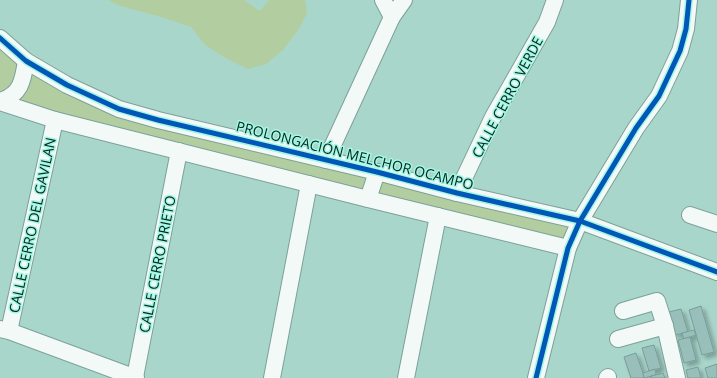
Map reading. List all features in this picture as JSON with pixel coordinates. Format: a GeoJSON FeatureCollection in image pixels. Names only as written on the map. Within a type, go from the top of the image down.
{"type":"FeatureCollection","features":[{"type":"Feature","properties":{"kind":"street"},"geometry":{"type":"LineString","coordinates":[[383,0],[392,17]]}},
{"type":"Feature","properties":{"kind":"street"},"geometry":{"type":"LineString","coordinates":[[326,160],[392,17],[404,0]]}},
{"type":"Feature","properties":{"kind":"street","name":"CALLE CERRO VERDE"},"geometry":{"type":"LineString","coordinates":[[457,193],[493,117],[547,22],[555,0]]}},
{"type":"Feature","properties":{"kind":"street"},"geometry":{"type":"LineString","coordinates":[[536,378],[568,248],[580,221],[636,128],[659,96],[680,52],[686,29],[689,0]]}},
{"type":"Feature","properties":{"kind":"street","name":"PROLONGACIÓN MELCHOR OCAMPO"},"geometry":{"type":"LineString","coordinates":[[0,38],[26,61],[68,85],[119,109],[158,120],[377,172],[457,193],[580,221],[717,272]]}},
{"type":"Feature","properties":{"kind":"street"},"geometry":{"type":"LineString","coordinates":[[0,102],[8,99],[18,90],[23,77],[26,61]]}},
{"type":"Feature","properties":{"kind":"street"},"geometry":{"type":"LineString","coordinates":[[0,102],[55,120],[568,248]]}},
{"type":"Feature","properties":{"kind":"street","name":"CALLE CERRO DEL GAVILAN"},"geometry":{"type":"LineString","coordinates":[[5,330],[55,120]]}},
{"type":"Feature","properties":{"kind":"street","name":"CALLE CERRO PRIETO"},"geometry":{"type":"LineString","coordinates":[[135,378],[179,151]]}},
{"type":"Feature","properties":{"kind":"street"},"geometry":{"type":"LineString","coordinates":[[368,199],[377,172]]}},
{"type":"Feature","properties":{"kind":"street"},"geometry":{"type":"LineString","coordinates":[[272,378],[310,184]]}},
{"type":"Feature","properties":{"kind":"street"},"geometry":{"type":"LineString","coordinates":[[690,215],[717,224]]}},
{"type":"Feature","properties":{"kind":"street"},"geometry":{"type":"LineString","coordinates":[[406,378],[438,216]]}},
{"type":"Feature","properties":{"kind":"street"},"geometry":{"type":"LineString","coordinates":[[623,311],[657,300],[665,326],[677,378]]}},
{"type":"Feature","properties":{"kind":"street"},"geometry":{"type":"LineString","coordinates":[[618,339],[665,326]]}},
{"type":"Feature","properties":{"kind":"street"},"geometry":{"type":"LineString","coordinates":[[5,330],[135,378]]}},
{"type":"Feature","properties":{"kind":"green space"},"geometry":{"type":"Polygon","coordinates":[[[108,0],[244,0],[260,11],[269,0],[305,0],[307,13],[299,29],[283,50],[266,64],[248,69],[229,60],[205,45],[191,27],[117,5],[108,0]]]}},
{"type":"Feature","properties":{"kind":"green space"},"geometry":{"type":"Polygon","coordinates":[[[0,43],[120,113],[458,194],[568,227],[563,242],[0,98],[0,43]]]}},
{"type":"Feature","properties":{"kind":"building"},"geometry":{"type":"Polygon","coordinates":[[[701,306],[714,352],[702,355],[689,310],[701,306]]]}},
{"type":"Feature","properties":{"kind":"building"},"geometry":{"type":"Polygon","coordinates":[[[681,309],[688,332],[675,335],[669,312],[681,309]]]}},
{"type":"Feature","properties":{"kind":"building"},"geometry":{"type":"Polygon","coordinates":[[[694,330],[696,335],[684,339],[682,333],[694,330]]]}},
{"type":"Feature","properties":{"kind":"building"},"geometry":{"type":"Polygon","coordinates":[[[690,337],[696,360],[684,363],[678,340],[690,337]]]}},
{"type":"Feature","properties":{"kind":"building"},"geometry":{"type":"Polygon","coordinates":[[[654,345],[661,368],[649,371],[642,348],[654,345]]]}},
{"type":"Feature","properties":{"kind":"building"},"geometry":{"type":"Polygon","coordinates":[[[636,353],[644,378],[631,378],[624,357],[636,353]]]}},
{"type":"Feature","properties":{"kind":"building"},"geometry":{"type":"Polygon","coordinates":[[[717,364],[717,378],[708,378],[705,368],[717,364]]]}},
{"type":"Feature","properties":{"kind":"building"},"geometry":{"type":"Polygon","coordinates":[[[698,367],[701,378],[688,378],[686,370],[698,367]]]}},
{"type":"Feature","properties":{"kind":"building"},"geometry":{"type":"Polygon","coordinates":[[[655,369],[656,375],[644,378],[643,373],[655,369]]]}},
{"type":"Feature","properties":{"kind":"building"},"geometry":{"type":"Polygon","coordinates":[[[663,373],[665,378],[652,378],[651,376],[663,373]]]}},
{"type":"Feature","properties":{"kind":"cycle path"},"geometry":{"type":"LineString","coordinates":[[536,378],[568,248],[580,221],[636,128],[659,96],[680,51],[686,29],[689,0]]}},
{"type":"Feature","properties":{"kind":"cycle path"},"geometry":{"type":"LineString","coordinates":[[0,38],[26,61],[67,85],[119,109],[158,120],[377,172],[457,193],[580,221],[717,272]]}}]}
